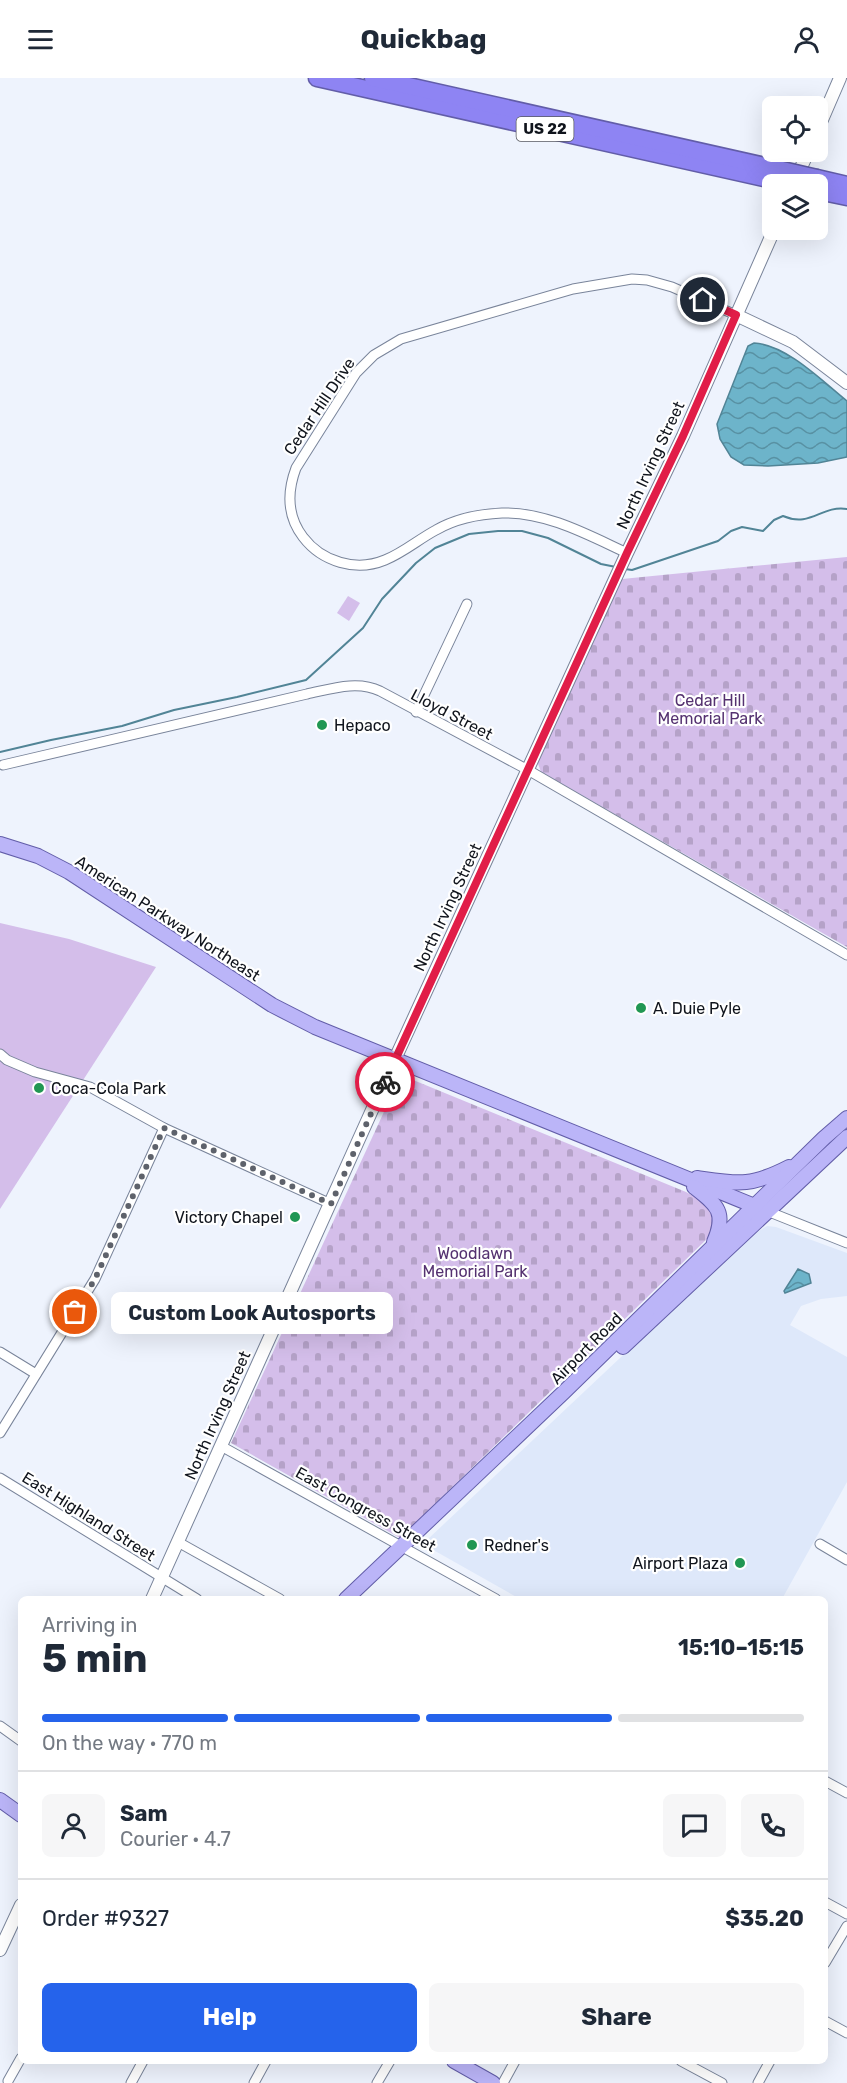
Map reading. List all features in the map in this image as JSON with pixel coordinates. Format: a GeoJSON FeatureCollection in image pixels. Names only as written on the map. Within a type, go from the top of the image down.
{"type":"FeatureCollection","features":[{"type":"Feature","properties":{"kind":"highway","name":"US 22"},"geometry":{"type":"LineString","coordinates":[[317,78],[771,174]]}},
{"type":"Feature","properties":{"kind":"highway","name":"US 22"},"geometry":{"type":"LineString","coordinates":[[373,78],[772,174]]}},
{"type":"Feature","properties":{"kind":"highway","name":"US 22"},"geometry":{"type":"LineString","coordinates":[[828,184],[847,185]]}},
{"type":"Feature","properties":{"kind":"highway","name":"US 22"},"geometry":{"type":"LineString","coordinates":[[828,189],[847,197]]}},
{"type":"Feature","properties":{"kind":"main road","name":"American Parkway Northeast"},"geometry":{"type":"LineString","coordinates":[[0,844],[38,856],[69,872],[272,1005],[315,1027],[678,1175]]}},
{"type":"Feature","properties":{"kind":"main road","name":"Airport Road"},"geometry":{"type":"LineString","coordinates":[[349,1596],[405,1548],[761,1209],[799,1162],[847,1118]]}},
{"type":"Feature","properties":{"kind":"main road","name":"Airport Road"},"geometry":{"type":"LineString","coordinates":[[359,1596],[712,1247],[847,1137]]}},
{"type":"Feature","properties":{"kind":"main road"},"geometry":{"type":"LineString","coordinates":[[678,1175],[731,1183],[754,1182],[799,1162]]}},
{"type":"Feature","properties":{"kind":"main road"},"geometry":{"type":"LineString","coordinates":[[678,1175],[761,1209]]}},
{"type":"Feature","properties":{"kind":"main road"},"geometry":{"type":"LineString","coordinates":[[678,1175],[718,1209],[721,1222],[712,1247]]}},
{"type":"Feature","properties":{"kind":"main road"},"geometry":{"type":"LineString","coordinates":[[0,1800],[18,1813]]}},
{"type":"Feature","properties":{"kind":"main road"},"geometry":{"type":"LineString","coordinates":[[459,2064],[493,2083]]}},
{"type":"Feature","properties":{"kind":"street"},"geometry":{"type":"LineString","coordinates":[[828,106],[840,78]]}},
{"type":"Feature","properties":{"kind":"street","name":"North Irving Street"},"geometry":{"type":"LineString","coordinates":[[153,1596],[395,1059],[683,436],[770,240]]}},
{"type":"Feature","properties":{"kind":"street","name":"Cedar Hill Drive"},"geometry":{"type":"LineString","coordinates":[[623,563],[552,520],[504,513],[473,517],[437,529],[384,561],[364,565],[339,563],[317,552],[298,530],[290,508],[292,479],[310,445],[357,373],[374,355],[401,339],[573,289],[632,279],[672,286],[736,315]]}},
{"type":"Feature","properties":{"kind":"street"},"geometry":{"type":"LineString","coordinates":[[736,315],[793,342],[847,383]]}},
{"type":"Feature","properties":{"kind":"street"},"geometry":{"type":"LineString","coordinates":[[416,712],[467,604]]}},
{"type":"Feature","properties":{"kind":"street","name":"Lloyd Street"},"geometry":{"type":"LineString","coordinates":[[3,765],[307,694],[354,685],[372,687],[528,770],[847,955]]}},
{"type":"Feature","properties":{"kind":"street"},"geometry":{"type":"LineString","coordinates":[[0,1054],[8,1060],[35,1071],[90,1087],[164,1128],[331,1204]]}},
{"type":"Feature","properties":{"kind":"street"},"geometry":{"type":"LineString","coordinates":[[0,1433],[95,1279],[164,1128]]}},
{"type":"Feature","properties":{"kind":"street"},"geometry":{"type":"LineString","coordinates":[[761,1209],[847,1243]]}},
{"type":"Feature","properties":{"kind":"street"},"geometry":{"type":"LineString","coordinates":[[0,1352],[36,1374]]}},
{"type":"Feature","properties":{"kind":"street","name":"East Congress Street"},"geometry":{"type":"LineString","coordinates":[[221,1446],[491,1596]]}},
{"type":"Feature","properties":{"kind":"street","name":"East Highland Street"},"geometry":{"type":"LineString","coordinates":[[0,1478],[192,1596]]}},
{"type":"Feature","properties":{"kind":"street","name":"East Highland Street"},"geometry":{"type":"LineString","coordinates":[[178,1542],[275,1596]]}},
{"type":"Feature","properties":{"kind":"street"},"geometry":{"type":"LineString","coordinates":[[820,1544],[847,1560]]}},
{"type":"Feature","properties":{"kind":"street"},"geometry":{"type":"LineString","coordinates":[[0,1726],[18,1739]]}},
{"type":"Feature","properties":{"kind":"street"},"geometry":{"type":"LineString","coordinates":[[828,1783],[847,1793]]}},
{"type":"Feature","properties":{"kind":"street"},"geometry":{"type":"LineString","coordinates":[[828,1904],[847,1914]]}},
{"type":"Feature","properties":{"kind":"street"},"geometry":{"type":"LineString","coordinates":[[0,1950],[18,1911]]}},
{"type":"Feature","properties":{"kind":"street"},"geometry":{"type":"LineString","coordinates":[[828,1958],[847,1926]]}},
{"type":"Feature","properties":{"kind":"street"},"geometry":{"type":"LineString","coordinates":[[828,2023],[847,2034]]}},
{"type":"Feature","properties":{"kind":"street"},"geometry":{"type":"LineString","coordinates":[[7,2080],[18,2063]]}},
{"type":"Feature","properties":{"kind":"street"},"geometry":{"type":"LineString","coordinates":[[131,2083],[141,2064]]}},
{"type":"Feature","properties":{"kind":"street"},"geometry":{"type":"LineString","coordinates":[[254,2083],[264,2064]]}},
{"type":"Feature","properties":{"kind":"street"},"geometry":{"type":"LineString","coordinates":[[378,2083],[388,2064]]}},
{"type":"Feature","properties":{"kind":"street"},"geometry":{"type":"LineString","coordinates":[[503,2083],[513,2064]]}},
{"type":"Feature","properties":{"kind":"street"},"geometry":{"type":"LineString","coordinates":[[687,2064],[722,2083]]}},
{"type":"Feature","properties":{"kind":"street"},"geometry":{"type":"LineString","coordinates":[[758,2083],[768,2064]]}},
{"type":"Feature","properties":{"kind":"shaded area","name":"Airport Plaza"},"geometry":{"type":"Polygon","coordinates":[[[767,1226],[776,1227],[847,1253],[847,1296],[821,1299],[801,1306],[790,1325],[847,1357],[847,1482],[784,1596],[515,1596],[428,1547],[427,1540],[754,1234],[767,1226]]]}},
{"type":"Feature","properties":{"kind":"green space","name":"Cedar Hill Memorial Park"},"geometry":{"type":"Polygon","coordinates":[[[847,557],[847,947],[541,772],[537,761],[622,579],[847,557]]]}},
{"type":"Feature","properties":{"kind":"green space"},"geometry":{"type":"Polygon","coordinates":[[[348,596],[360,603],[349,621],[337,613],[348,596]]]}},
{"type":"Feature","properties":{"kind":"green space","name":"Coca-Cola Park"},"geometry":{"type":"Polygon","coordinates":[[[0,923],[69,939],[156,967],[0,1209],[0,923]]]}},
{"type":"Feature","properties":{"kind":"green space","name":"Woodlawn Memorial Park"},"geometry":{"type":"Polygon","coordinates":[[[401,1075],[686,1192],[707,1203],[717,1222],[711,1235],[400,1538],[231,1443],[401,1075]]]}},
{"type":"Feature","properties":{"kind":"water"},"geometry":{"type":"Polygon","coordinates":[[[754,343],[779,350],[804,365],[847,401],[847,457],[818,463],[768,466],[744,465],[731,457],[720,439],[717,424],[748,346],[754,343]]]}},
{"type":"Feature","properties":{"kind":"water"},"geometry":{"type":"Polygon","coordinates":[[[798,1269],[809,1274],[811,1283],[785,1293],[784,1291],[798,1269]]]}},
{"type":"Feature","properties":{"kind":"waterway"},"geometry":{"type":"LineString","coordinates":[[625,569],[632,570],[718,541],[731,531],[742,527],[763,531],[774,520],[783,516],[801,519],[830,510],[847,509]]}},
{"type":"Feature","properties":{"kind":"waterway"},"geometry":{"type":"LineString","coordinates":[[0,752],[122,726],[174,710],[306,680],[363,628],[382,599],[416,563],[435,548],[469,534],[522,531],[548,538],[601,564],[616,567]]}},
{"type":"Feature","properties":{"kind":"way so far"},"geometry":{"type":"LineString","coordinates":[[75,1312],[95,1279],[164,1128],[331,1204],[385,1082]]}},
{"type":"Feature","properties":{"kind":"place","name":"Hepaco"},"geometry":{"type":"Point","coordinates":[322,725]}},
{"type":"Feature","properties":{"kind":"place","name":"A. Duie Pyle"},"geometry":{"type":"Point","coordinates":[641,1008]}},
{"type":"Feature","properties":{"kind":"place","name":"Coca-Cola Park"},"geometry":{"type":"Point","coordinates":[39,1088]}},
{"type":"Feature","properties":{"kind":"place","name":"Victory Chapel"},"geometry":{"type":"Point","coordinates":[295,1217]}},
{"type":"Feature","properties":{"kind":"place","name":"Custom Look Autosports"},"geometry":{"type":"Point","coordinates":[75,1312]}},
{"type":"Feature","properties":{"kind":"place","name":"Redner's"},"geometry":{"type":"Point","coordinates":[472,1545]}},
{"type":"Feature","properties":{"kind":"place","name":"Airport Plaza"},"geometry":{"type":"Point","coordinates":[740,1563]}},
{"type":"Feature","properties":{"kind":"route"},"geometry":{"type":"LineString","coordinates":[[385,1082],[627,553],[683,436],[736,315],[703,300]]}}]}
